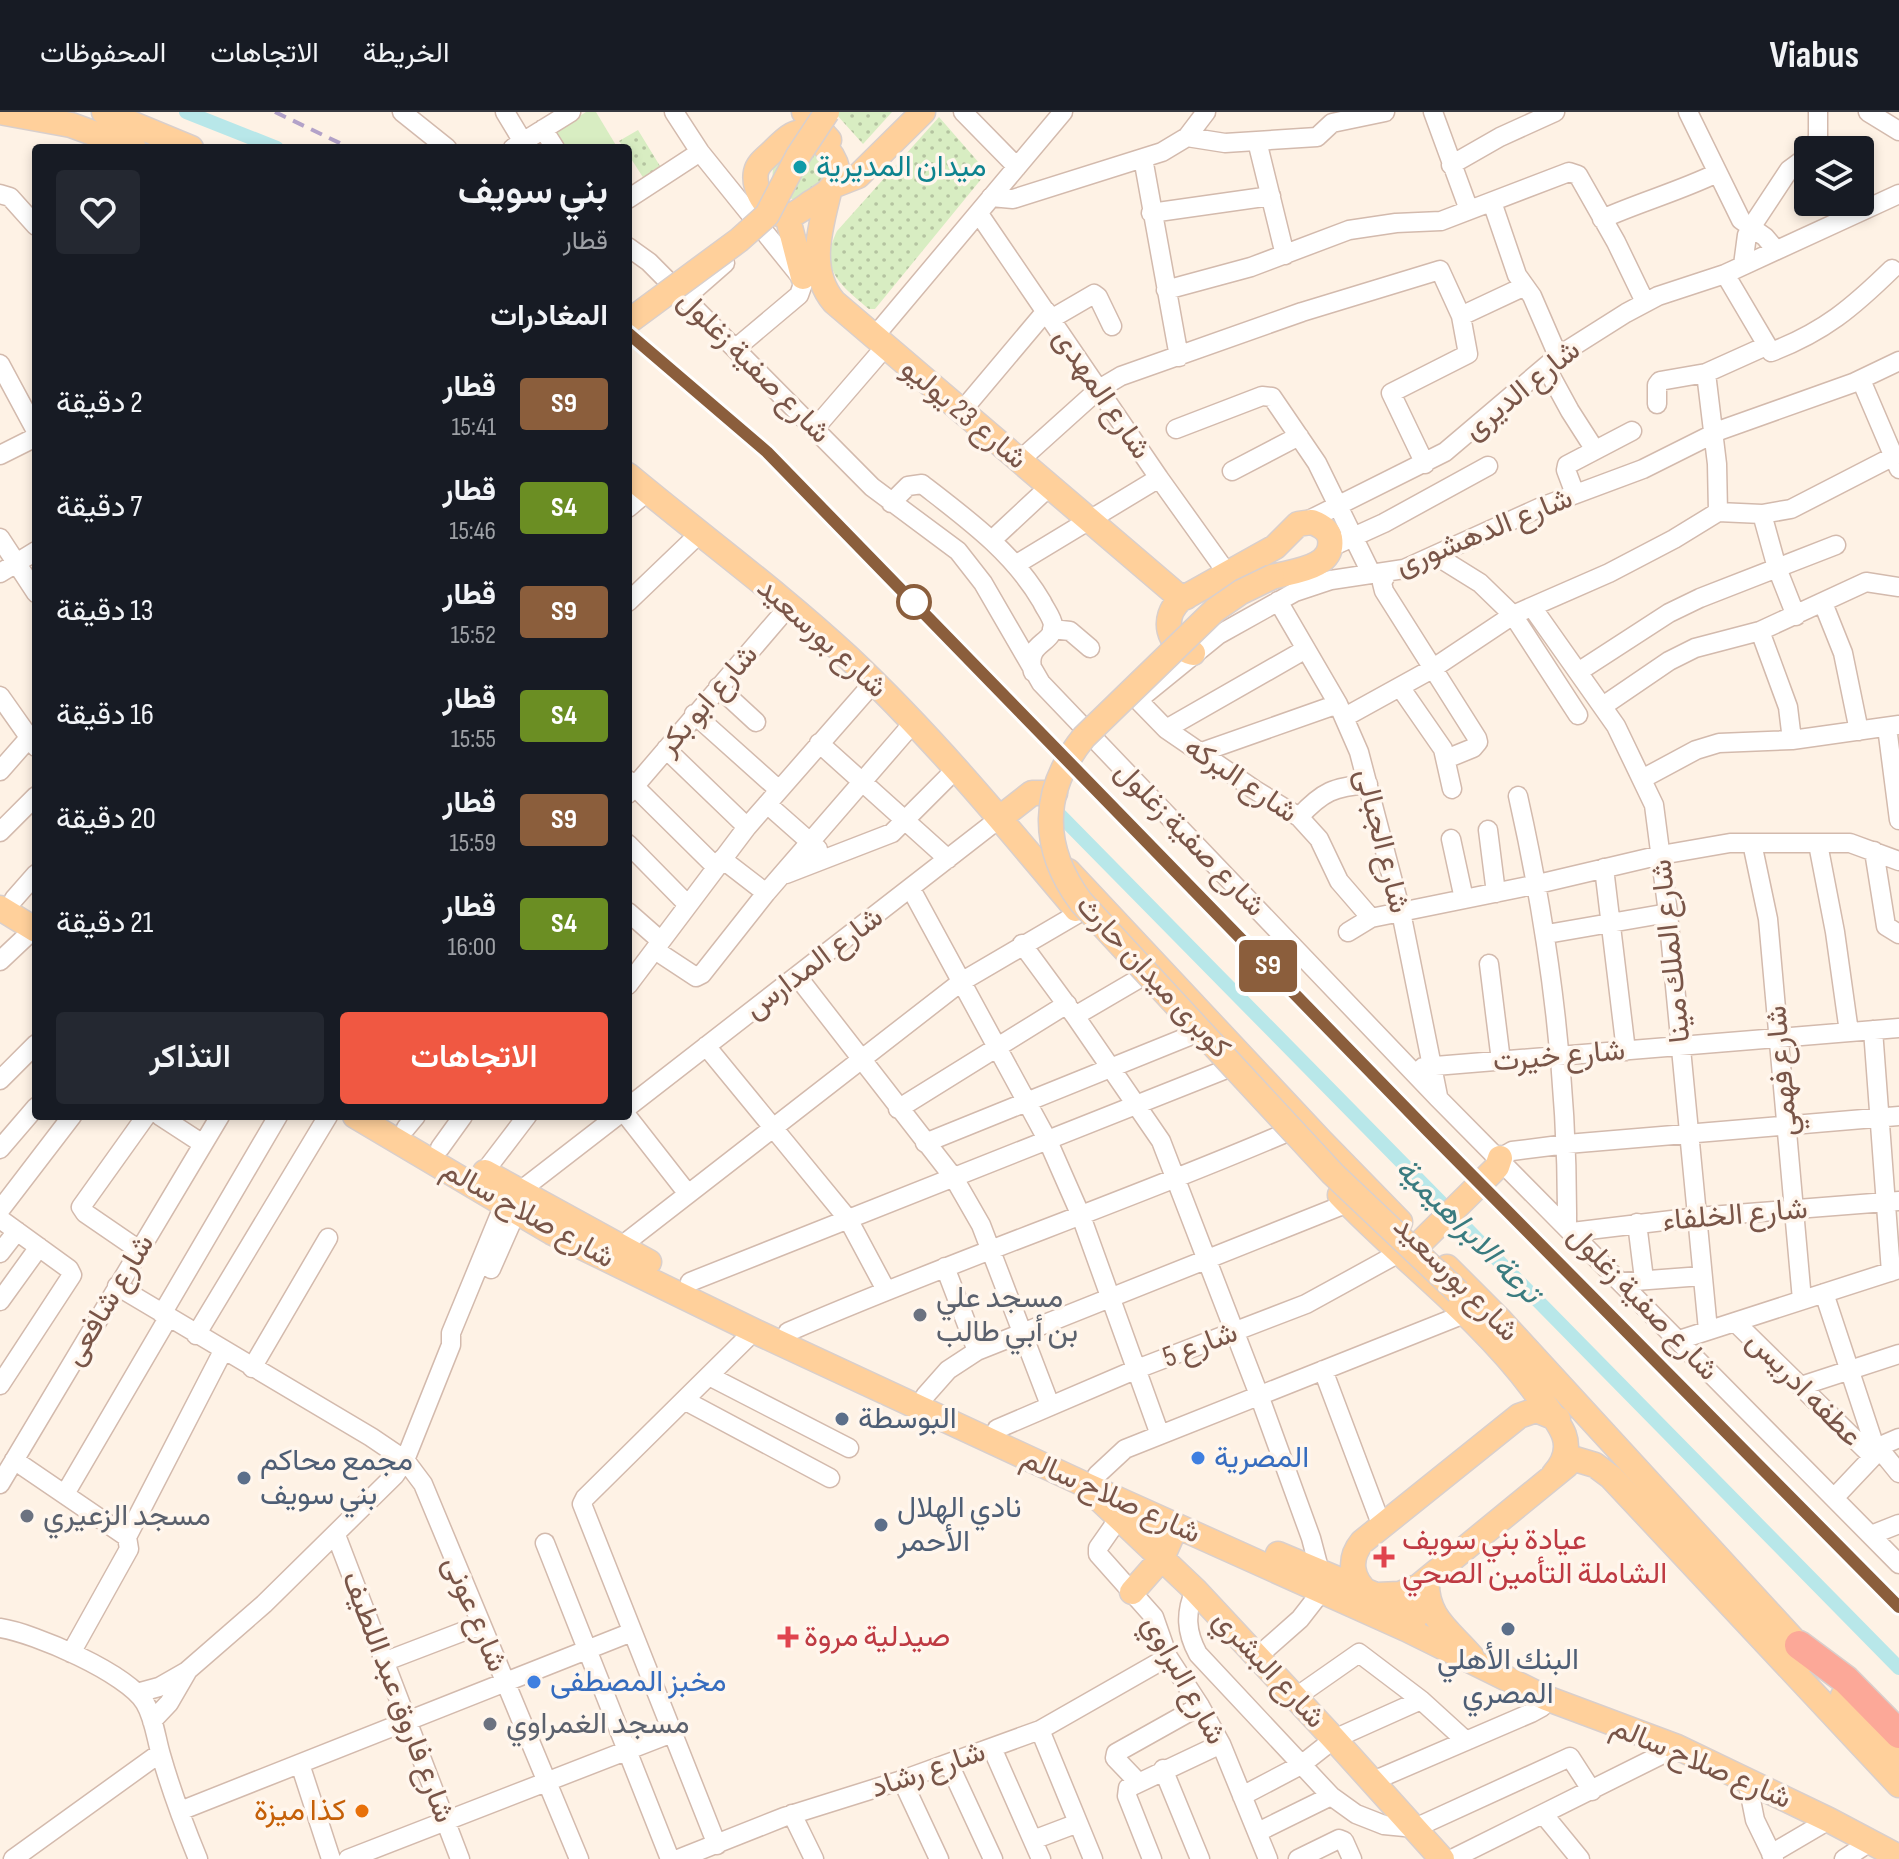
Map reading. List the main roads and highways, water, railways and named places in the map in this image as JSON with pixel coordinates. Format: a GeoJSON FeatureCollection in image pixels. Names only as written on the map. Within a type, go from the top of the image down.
{"type":"FeatureCollection","features":[{"type":"Feature","properties":{"kind":"highway"},"geometry":{"type":"LineString","coordinates":[[1799,1645],[1846,1680],[1895,1729]]}},
{"type":"Feature","properties":{"kind":"main road"},"geometry":{"type":"LineString","coordinates":[[0,112],[71,125]]}},
{"type":"Feature","properties":{"kind":"main road"},"geometry":{"type":"LineString","coordinates":[[45,112],[123,144]]}},
{"type":"Feature","properties":{"kind":"main road"},"geometry":{"type":"LineString","coordinates":[[104,112],[181,144]]}},
{"type":"Feature","properties":{"kind":"main road"},"geometry":{"type":"LineString","coordinates":[[632,319],[739,240],[767,215],[798,156],[827,112]]}},
{"type":"Feature","properties":{"kind":"main road"},"geometry":{"type":"LineString","coordinates":[[765,212],[794,214],[832,188],[858,176],[923,112]]}},
{"type":"Feature","properties":{"kind":"main road"},"geometry":{"type":"LineString","coordinates":[[799,119],[858,176]]}},
{"type":"Feature","properties":{"kind":"main road"},"geometry":{"type":"LineString","coordinates":[[799,119],[836,163],[838,176],[832,188]]}},
{"type":"Feature","properties":{"kind":"main road"},"geometry":{"type":"LineString","coordinates":[[799,119],[759,166],[756,179],[765,212],[803,277]]}},
{"type":"Feature","properties":{"kind":"main road","name":"شارع 23 يوليو"},"geometry":{"type":"LineString","coordinates":[[832,188],[817,241],[821,277],[826,292],[834,302],[1176,594],[1186,597]]}},
{"type":"Feature","properties":{"kind":"main road","name":"شارع بورسعيد"},"geometry":{"type":"LineString","coordinates":[[632,479],[789,606],[874,682],[957,768],[1059,862],[1202,1029],[1224,1070],[1399,1253],[1462,1303],[1521,1373],[1552,1416],[1566,1443],[1564,1460],[1554,1474]]}},
{"type":"Feature","properties":{"kind":"main road","name":"شارع الديرى"},"geometry":{"type":"LineString","coordinates":[[1186,597],[1275,547],[1298,524],[1305,522],[1320,525],[1330,539],[1325,557],[1310,568]]}},
{"type":"Feature","properties":{"kind":"main road","name":"كوبرى ميدان حارث"},"geometry":{"type":"LineString","coordinates":[[1310,568],[1275,589],[1241,592],[1215,610],[1084,737],[1067,760],[1056,786],[1050,814],[1053,843],[1061,868],[1081,902],[1333,1174],[1462,1303],[1499,1319]]}},
{"type":"Feature","properties":{"kind":"main road"},"geometry":{"type":"LineString","coordinates":[[1184,647],[1169,631],[1169,617],[1175,605],[1186,597]]}},
{"type":"Feature","properties":{"kind":"main road"},"geometry":{"type":"LineString","coordinates":[[1006,813],[1032,793],[1055,793]]}},
{"type":"Feature","properties":{"kind":"main road","name":"شارع بورسعيد"},"geometry":{"type":"LineString","coordinates":[[1006,813],[1079,913],[1140,978],[1202,1029],[1332,1153],[1429,1234],[1570,1398],[1899,1755]]}},
{"type":"Feature","properties":{"kind":"main road"},"geometry":{"type":"LineString","coordinates":[[5,900],[32,922]]}},
{"type":"Feature","properties":{"kind":"main road","name":"شارع صلاح سالم"},"geometry":{"type":"LineString","coordinates":[[362,1120],[514,1201],[620,1247],[788,1332],[997,1429],[1176,1526],[1249,1557],[1409,1609],[1414,1620],[1406,1629]]}},
{"type":"Feature","properties":{"kind":"main road","name":"شارع صلاح سالم"},"geometry":{"type":"LineString","coordinates":[[403,1120],[440,1148],[485,1171],[514,1201],[569,1241],[754,1331],[1320,1582],[1406,1629],[1546,1698],[1677,1747],[1887,1849]]}},
{"type":"Feature","properties":{"kind":"main road"},"geometry":{"type":"LineString","coordinates":[[1429,1234],[1497,1167],[1500,1158]]}},
{"type":"Feature","properties":{"kind":"main road"},"geometry":{"type":"LineString","coordinates":[[1570,1398],[1574,1408],[1569,1418],[1557,1419],[1536,1410],[1519,1416],[1381,1524],[1357,1548],[1353,1562],[1355,1577],[1370,1594],[1400,1594],[1427,1580],[1575,1459],[1598,1450],[1614,1453],[1627,1461]]}},
{"type":"Feature","properties":{"kind":"main road"},"geometry":{"type":"LineString","coordinates":[[1575,1459],[1595,1465],[1611,1477],[1899,1785]]}},
{"type":"Feature","properties":{"kind":"main road","name":"شارع البشري"},"geometry":{"type":"LineString","coordinates":[[1093,1481],[1119,1518],[1195,1590],[1258,1656],[1442,1859]]}},
{"type":"Feature","properties":{"kind":"main road"},"geometry":{"type":"LineString","coordinates":[[1132,1592],[1162,1558],[1176,1526]]}},
{"type":"Feature","properties":{"kind":"main road"},"geometry":{"type":"LineString","coordinates":[[1696,1534],[1732,1584],[1762,1637]]}},
{"type":"Feature","properties":{"kind":"main road"},"geometry":{"type":"LineString","coordinates":[[1427,1580],[1427,1598],[1433,1615],[1481,1667]]}},
{"type":"Feature","properties":{"kind":"waterway","name":"ترعة الابراهيمية"},"geometry":{"type":"LineString","coordinates":[[186,112],[267,144]]}},
{"type":"Feature","properties":{"kind":"waterway","name":"ترعة الابراهيمية"},"geometry":{"type":"LineString","coordinates":[[1052,807],[1899,1668]]}},
{"type":"Feature","properties":{"kind":"railway"},"geometry":{"type":"LineString","coordinates":[[275,112],[342,144]]}},
{"type":"Feature","properties":{"kind":"railway"},"geometry":{"type":"LineString","coordinates":[[632,336],[767,452],[1411,1113],[1899,1607]]}},
{"type":"Feature","properties":{"kind":"train","name":"S9"},"geometry":{"type":"LineString","coordinates":[[632,336],[767,452],[1428,1131],[1899,1607]]}},
{"type":"Feature","properties":{"kind":"place","name":"ميدان المديرية"},"geometry":{"type":"Point","coordinates":[800,167]}},
{"type":"Feature","properties":{"kind":"place","name":"مسجد علي بن أبي طالب"},"geometry":{"type":"Point","coordinates":[920,1315]}},
{"type":"Feature","properties":{"kind":"place","name":"البوسطة"},"geometry":{"type":"Point","coordinates":[842,1419]}},
{"type":"Feature","properties":{"kind":"place","name":"المصرية"},"geometry":{"type":"Point","coordinates":[1198,1458]}},
{"type":"Feature","properties":{"kind":"place","name":"مجمع محاكم بني سويف"},"geometry":{"type":"Point","coordinates":[244,1478]}},
{"type":"Feature","properties":{"kind":"place","name":"مسجد الزعيري"},"geometry":{"type":"Point","coordinates":[27,1516]}},
{"type":"Feature","properties":{"kind":"place","name":"نادي الهلال الأحمر"},"geometry":{"type":"Point","coordinates":[881,1525]}},
{"type":"Feature","properties":{"kind":"place","name":"عيادة بني سويف الشاملة التأمين الصحي"},"geometry":{"type":"Point","coordinates":[1384,1557]}},
{"type":"Feature","properties":{"kind":"place","name":"البنك الأهلي المصري"},"geometry":{"type":"Point","coordinates":[1508,1629]}},
{"type":"Feature","properties":{"kind":"place","name":"صيدلية مروة"},"geometry":{"type":"Point","coordinates":[788,1637]}},
{"type":"Feature","properties":{"kind":"place","name":"مخبز المصطفى"},"geometry":{"type":"Point","coordinates":[534,1682]}},
{"type":"Feature","properties":{"kind":"place","name":"مسجد الغمراوي"},"geometry":{"type":"Point","coordinates":[490,1724]}},
{"type":"Feature","properties":{"kind":"place","name":"كذا ميزة"},"geometry":{"type":"Point","coordinates":[362,1811]}}]}
